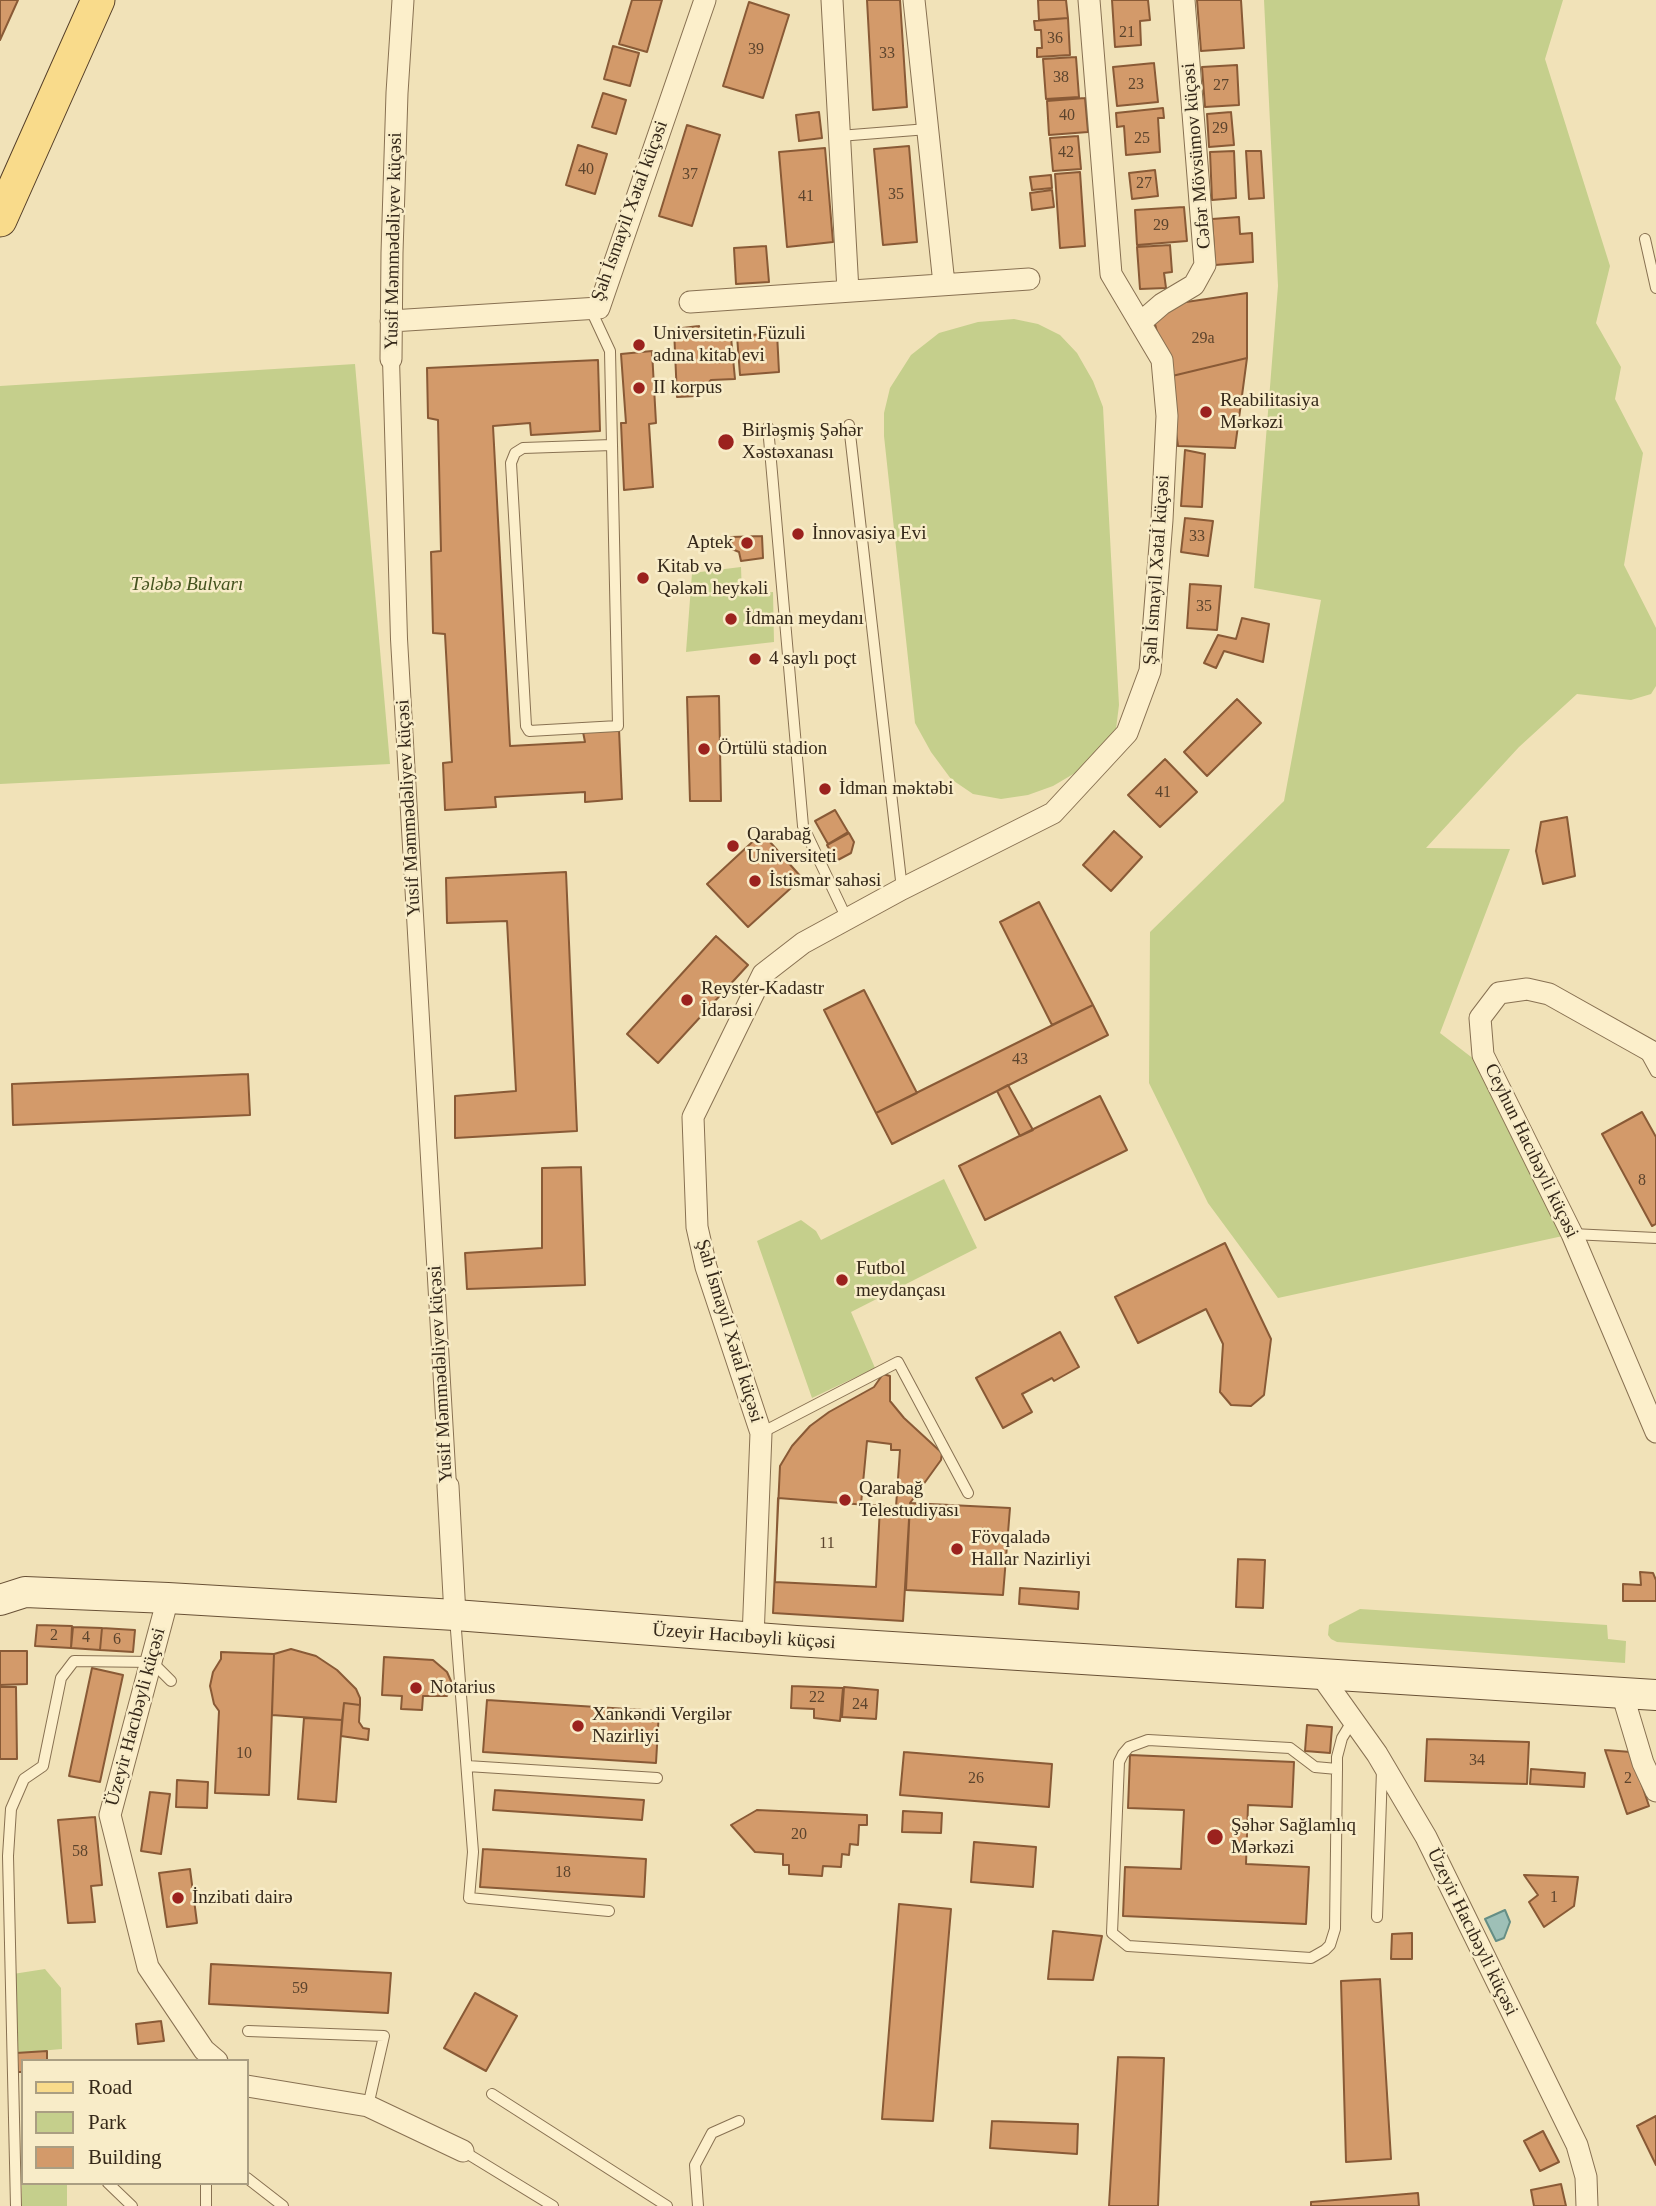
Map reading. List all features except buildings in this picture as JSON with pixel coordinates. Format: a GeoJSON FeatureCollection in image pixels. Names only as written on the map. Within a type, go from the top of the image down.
{"type":"FeatureCollection","features":[{"type":"Feature","properties":{"kind":"main road"},"geometry":{"type":"LineString","coordinates":[[0,219],[98,0]]}},
{"type":"Feature","properties":{"kind":"main road","name":"Üzeyir Hacıbəyli küçəsi"},"geometry":{"type":"LineString","coordinates":[[8,1590],[455,1615],[753,1638],[1656,1696]]}},
{"type":"Feature","properties":{"kind":"street","name":"Yusif Məmmədəliyev küçəsi"},"geometry":{"type":"LineString","coordinates":[[403,0],[397,93],[391,321],[400,653],[455,1615]]}},
{"type":"Feature","properties":{"kind":"street","name":"Şah İsmayil Xətaİ küçəsi"},"geometry":{"type":"LineString","coordinates":[[391,321],[599,308],[705,0]]}},
{"type":"Feature","properties":{"kind":"street"},"geometry":{"type":"LineString","coordinates":[[832,0],[848,291]]}},
{"type":"Feature","properties":{"kind":"street"},"geometry":{"type":"LineString","coordinates":[[914,0],[944,284]]}},
{"type":"Feature","properties":{"kind":"street","name":"Şah İsmayil Xətaİ küçəsi"},"geometry":{"type":"LineString","coordinates":[[753,1638],[761,1433],[706,1267],[697,1227],[693,1117],[763,974],[803,943],[902,889],[1053,813],[1127,733],[1150,671],[1167,416],[1162,360],[1111,274],[1089,0]]}},
{"type":"Feature","properties":{"kind":"street","name":"Cəfər Mövsümov küçəsi"},"geometry":{"type":"LineString","coordinates":[[1140,323],[1162,304],[1194,285],[1205,265],[1184,0]]}},
{"type":"Feature","properties":{"kind":"street"},"geometry":{"type":"LineString","coordinates":[[690,302],[1029,279]]}},
{"type":"Feature","properties":{"kind":"street","name":"Ceyhun Hacıbəyli küçəsi"},"geometry":{"type":"LineString","coordinates":[[1649,1050],[1549,994],[1527,989],[1499,993],[1480,1018],[1483,1055],[1572,1234],[1656,1432]]}},
{"type":"Feature","properties":{"kind":"street","name":"Üzeyir Hacıbəyli küçəsi"},"geometry":{"type":"LineString","coordinates":[[168,1598],[110,1815],[148,1967],[209,2057]]}},
{"type":"Feature","properties":{"kind":"street","name":"Üzeyir Hacıbəyli küçəsi"},"geometry":{"type":"LineString","coordinates":[[1320,1674],[1382,1763],[1426,1837],[1577,2145],[1586,2177],[1587,2206]]}},
{"type":"Feature","properties":{"kind":"street"},"geometry":{"type":"LineString","coordinates":[[1622,1693],[1643,1763],[1656,1791]]}},
{"type":"Feature","properties":{"kind":"street"},"geometry":{"type":"LineString","coordinates":[[248,2086],[368,2106],[463,2151]]}},
{"type":"Feature","properties":{"kind":"lane"},"geometry":{"type":"LineString","coordinates":[[839,136],[928,129]]}},
{"type":"Feature","properties":{"kind":"lane"},"geometry":{"type":"LineString","coordinates":[[1645,239],[1656,288]]}},
{"type":"Feature","properties":{"kind":"lane"},"geometry":{"type":"LineString","coordinates":[[590,309],[610,351],[618,726],[529,731],[526,726],[511,463],[515,453],[523,448],[612,445]]}},
{"type":"Feature","properties":{"kind":"lane"},"geometry":{"type":"LineString","coordinates":[[849,425],[902,889]]}},
{"type":"Feature","properties":{"kind":"lane"},"geometry":{"type":"LineString","coordinates":[[768,427],[803,826],[847,919]]}},
{"type":"Feature","properties":{"kind":"lane"},"geometry":{"type":"LineString","coordinates":[[1649,1050],[1656,1072]]}},
{"type":"Feature","properties":{"kind":"lane"},"geometry":{"type":"LineString","coordinates":[[1572,1234],[1656,1238]]}},
{"type":"Feature","properties":{"kind":"lane"},"geometry":{"type":"LineString","coordinates":[[761,1433],[898,1362],[968,1493]]}},
{"type":"Feature","properties":{"kind":"lane"},"geometry":{"type":"LineString","coordinates":[[455,1615],[473,1852],[469,1898],[609,1911]]}},
{"type":"Feature","properties":{"kind":"lane"},"geometry":{"type":"LineString","coordinates":[[16,2206],[8,1856],[11,1809],[24,1779],[43,1766],[61,1678],[74,1661],[152,1662],[171,1681]]}},
{"type":"Feature","properties":{"kind":"lane"},"geometry":{"type":"LineString","coordinates":[[1337,1769],[1315,1767],[1290,1748],[1148,1740],[1129,1747],[1119,1762],[1112,1933],[1128,1946],[1311,1958],[1325,1950],[1330,1945],[1335,1929],[1337,1769],[1337,1757],[1342,1738],[1353,1720]]}},
{"type":"Feature","properties":{"kind":"lane"},"geometry":{"type":"LineString","coordinates":[[1377,1917],[1382,1763]]}},
{"type":"Feature","properties":{"kind":"lane"},"geometry":{"type":"LineString","coordinates":[[467,1766],[656,1778]]}},
{"type":"Feature","properties":{"kind":"lane"},"geometry":{"type":"LineString","coordinates":[[248,2031],[384,2036],[368,2106]]}},
{"type":"Feature","properties":{"kind":"lane"},"geometry":{"type":"LineString","coordinates":[[0,2067],[13,2068]]}},
{"type":"Feature","properties":{"kind":"lane"},"geometry":{"type":"LineString","coordinates":[[492,2094],[667,2206]]}},
{"type":"Feature","properties":{"kind":"lane"},"geometry":{"type":"LineString","coordinates":[[14,2097],[21,2103]]}},
{"type":"Feature","properties":{"kind":"lane"},"geometry":{"type":"LineString","coordinates":[[698,2206],[695,2165],[712,2133],[739,2121]]}},
{"type":"Feature","properties":{"kind":"lane"},"geometry":{"type":"LineString","coordinates":[[463,2151],[553,2206]]}},
{"type":"Feature","properties":{"kind":"lane"},"geometry":{"type":"LineString","coordinates":[[248,2179],[283,2206]]}},
{"type":"Feature","properties":{"kind":"lane"},"geometry":{"type":"LineString","coordinates":[[110,2185],[132,2206]]}},
{"type":"Feature","properties":{"kind":"lane"},"geometry":{"type":"LineString","coordinates":[[206,2185],[206,2206]]}},
{"type":"Feature","properties":{"kind":"green space"},"geometry":{"type":"Polygon","coordinates":[[[1264,0],[1563,0],[1545,59],[1610,266],[1596,323],[1621,367],[1615,399],[1643,453],[1624,565],[1656,628],[1656,686],[1651,694],[1631,700],[1577,694],[1519,747],[1426,848],[1510,849],[1440,1033],[1479,1063],[1572,1234],[1278,1298],[1208,1203],[1149,1083],[1150,932],[1284,801],[1321,600],[1254,588],[1278,286],[1264,0]]]}},
{"type":"Feature","properties":{"kind":"green space"},"geometry":{"type":"Polygon","coordinates":[[[1014,319],[1038,324],[1060,335],[1077,353],[1093,381],[1103,407],[1119,705],[1116,729],[1092,763],[1053,786],[1028,795],[1001,799],[973,794],[951,779],[931,752],[915,723],[884,436],[884,413],[890,388],[911,355],[939,333],[978,322],[1014,319]]]}},
{"type":"Feature","properties":{"kind":"green space","name":"Tələbə Bulvarı"},"geometry":{"type":"Polygon","coordinates":[[[355,364],[390,764],[0,784],[0,386],[355,364]]]}},
{"type":"Feature","properties":{"kind":"green space","name":"İdman meydanı"},"geometry":{"type":"Polygon","coordinates":[[[741,567],[742,595],[773,592],[774,642],[686,652],[692,573],[741,567]]]}},
{"type":"Feature","properties":{"kind":"green space","name":"Futbol meydançası"},"geometry":{"type":"Polygon","coordinates":[[[944,1179],[977,1248],[851,1312],[875,1368],[812,1398],[757,1241],[801,1220],[816,1231],[821,1240],[944,1179]]]}},
{"type":"Feature","properties":{"kind":"green space"},"geometry":{"type":"Polygon","coordinates":[[[1360,1609],[1607,1625],[1608,1639],[1626,1641],[1625,1663],[1337,1642],[1331,1639],[1328,1635],[1329,1625],[1360,1609]]]}},
{"type":"Feature","properties":{"kind":"green space"},"geometry":{"type":"Polygon","coordinates":[[[45,1969],[61,1988],[62,2049],[16,2053],[13,1974],[45,1969]]]}},
{"type":"Feature","properties":{"kind":"green space"},"geometry":{"type":"Polygon","coordinates":[[[22,2185],[67,2185],[67,2206],[22,2206],[22,2185]]]}},
{"type":"Feature","properties":{"kind":"water"},"geometry":{"type":"Polygon","coordinates":[[[1505,1910],[1510,1922],[1504,1938],[1496,1941],[1485,1919],[1505,1910]]]}},
{"type":"Feature","properties":{"kind":"place","name":"Universitetin Füzuli adına kitab evi"},"geometry":{"type":"Point","coordinates":[639,345]}},
{"type":"Feature","properties":{"kind":"place","name":"II korpus"},"geometry":{"type":"Point","coordinates":[639,388]}},
{"type":"Feature","properties":{"kind":"place","name":"Reabilitasiya Mərkəzi"},"geometry":{"type":"Point","coordinates":[1206,412]}},
{"type":"Feature","properties":{"kind":"place","name":"Birləşmiş Şəhər Xəstəxanası"},"geometry":{"type":"Point","coordinates":[726,442]}},
{"type":"Feature","properties":{"kind":"place","name":"İnnovasiya Evi"},"geometry":{"type":"Point","coordinates":[798,534]}},
{"type":"Feature","properties":{"kind":"place","name":"Aptek"},"geometry":{"type":"Point","coordinates":[747,543]}},
{"type":"Feature","properties":{"kind":"place","name":"Kitab və Qələm heykəli"},"geometry":{"type":"Point","coordinates":[643,578]}},
{"type":"Feature","properties":{"kind":"place","name":"İdman meydanı"},"geometry":{"type":"Point","coordinates":[731,619]}},
{"type":"Feature","properties":{"kind":"place","name":"4 saylı poçt"},"geometry":{"type":"Point","coordinates":[755,659]}},
{"type":"Feature","properties":{"kind":"place","name":"Örtülü stadion"},"geometry":{"type":"Point","coordinates":[704,749]}},
{"type":"Feature","properties":{"kind":"place","name":"İdman məktəbi"},"geometry":{"type":"Point","coordinates":[825,789]}},
{"type":"Feature","properties":{"kind":"place","name":"Qarabağ Universiteti"},"geometry":{"type":"Point","coordinates":[733,846]}},
{"type":"Feature","properties":{"kind":"place","name":"İstismar sahəsi"},"geometry":{"type":"Point","coordinates":[755,881]}},
{"type":"Feature","properties":{"kind":"place","name":"Reyster-Kadastr İdarəsi"},"geometry":{"type":"Point","coordinates":[687,1000]}},
{"type":"Feature","properties":{"kind":"place","name":"Futbol meydançası"},"geometry":{"type":"Point","coordinates":[842,1280]}},
{"type":"Feature","properties":{"kind":"place","name":"Qarabağ Telestudiyası"},"geometry":{"type":"Point","coordinates":[845,1500]}},
{"type":"Feature","properties":{"kind":"place","name":"Fövqaladə Hallar Nazirliyi"},"geometry":{"type":"Point","coordinates":[957,1549]}},
{"type":"Feature","properties":{"kind":"place","name":"Notarius"},"geometry":{"type":"Point","coordinates":[416,1688]}},
{"type":"Feature","properties":{"kind":"place","name":"Xankəndi Vergilər Nazirliyi"},"geometry":{"type":"Point","coordinates":[578,1726]}},
{"type":"Feature","properties":{"kind":"place","name":"Şəhər Sağlamlıq Mərkəzi"},"geometry":{"type":"Point","coordinates":[1215,1837]}},
{"type":"Feature","properties":{"kind":"place","name":"İnzibati dairə"},"geometry":{"type":"Point","coordinates":[178,1898]}}]}
